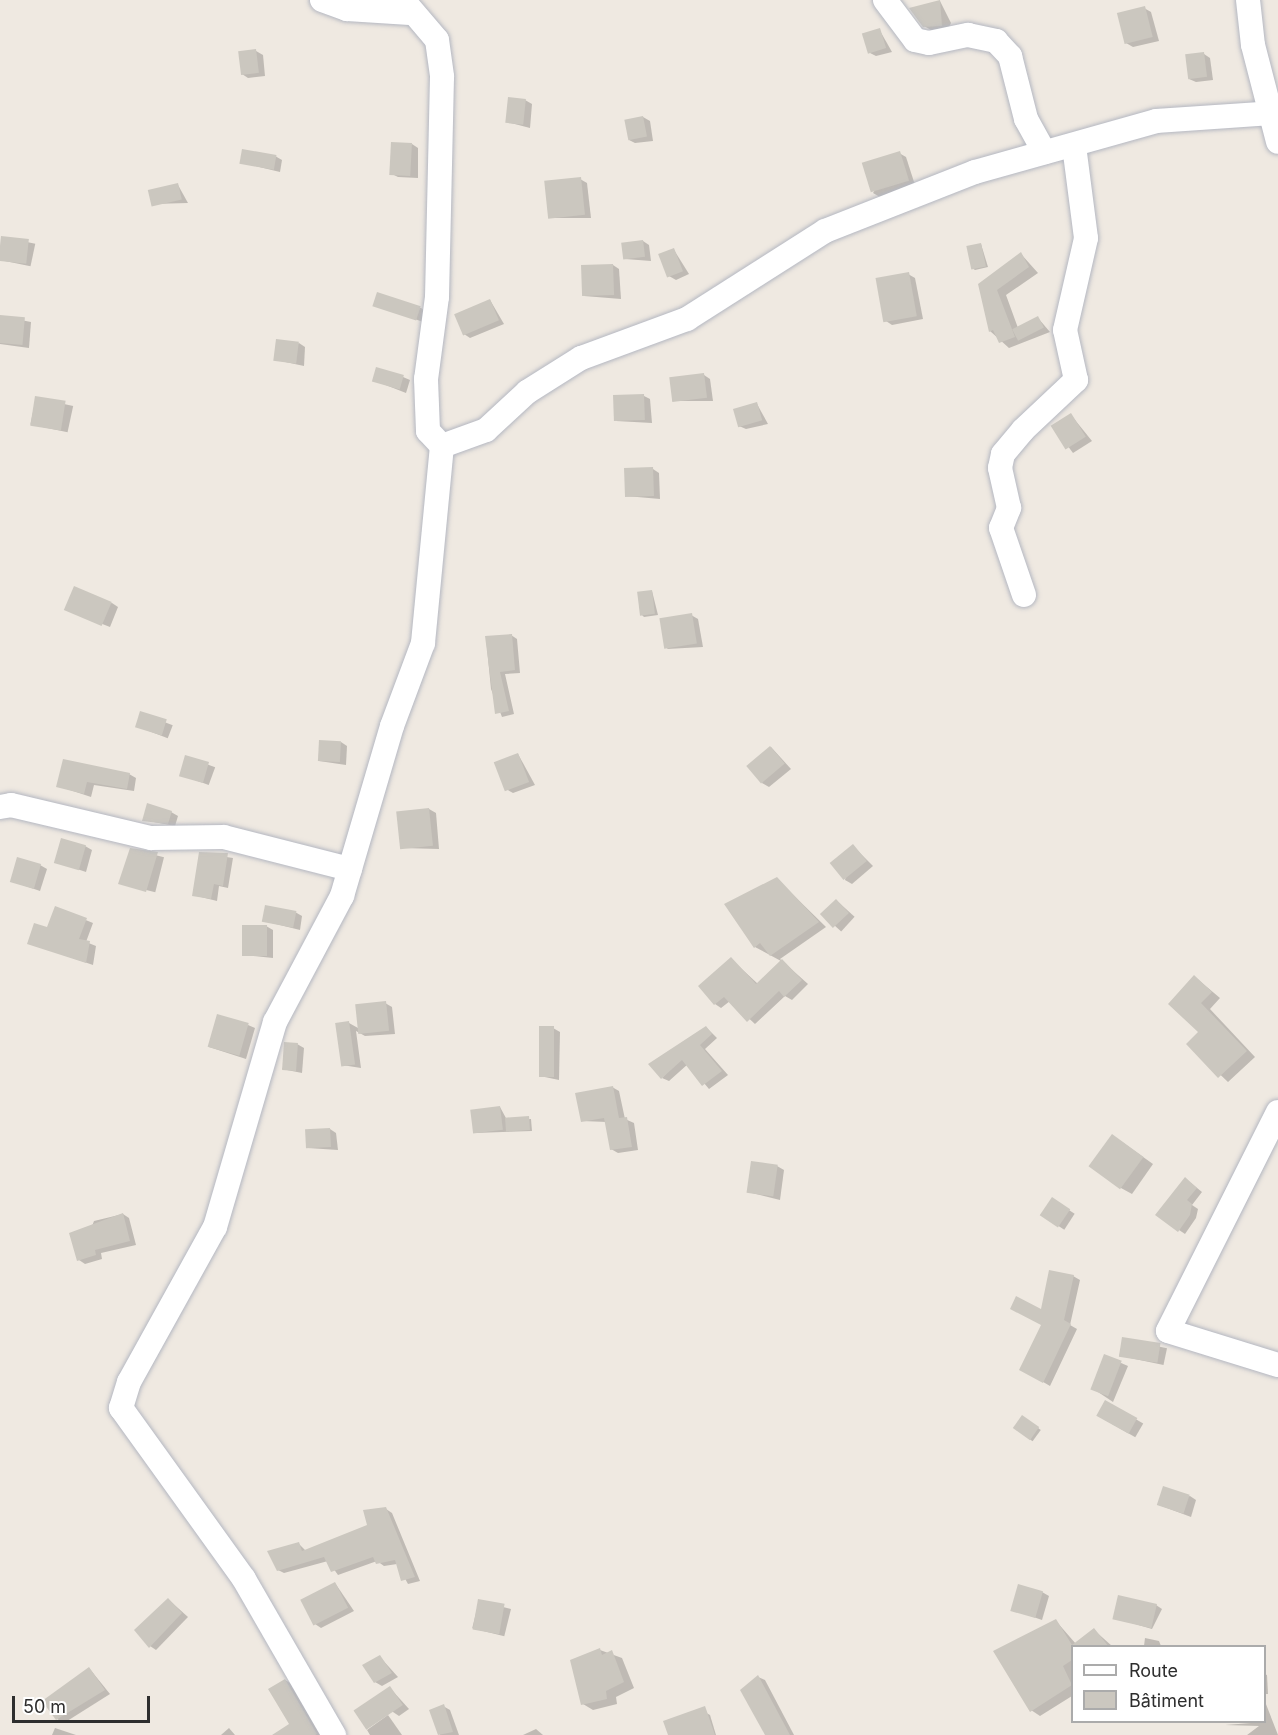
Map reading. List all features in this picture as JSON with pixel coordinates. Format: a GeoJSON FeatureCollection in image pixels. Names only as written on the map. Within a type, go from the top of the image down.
{"type":"FeatureCollection","features":[{"type":"Feature","properties":{"kind":"street"},"geometry":{"type":"LineString","coordinates":[[322,0],[347,9],[407,7],[437,40],[442,77],[437,297],[426,379],[428,432],[442,446]]}},
{"type":"Feature","properties":{"kind":"street"},"geometry":{"type":"LineString","coordinates":[[885,0],[915,40],[929,43],[968,35],[996,41],[1010,56],[1026,119],[1044,152]]}},
{"type":"Feature","properties":{"kind":"street"},"geometry":{"type":"LineString","coordinates":[[1248,0],[1253,45],[1278,142]]}},
{"type":"Feature","properties":{"kind":"street"},"geometry":{"type":"LineString","coordinates":[[442,446],[486,430],[527,392],[581,358],[687,319],[825,231],[975,172],[1156,121],[1272,112]]}},
{"type":"Feature","properties":{"kind":"street"},"geometry":{"type":"LineString","coordinates":[[1024,595],[1001,528],[1009,508],[1000,468],[1003,454],[1023,430],[1076,380],[1065,330],[1086,238],[1074,145]]}},
{"type":"Feature","properties":{"kind":"street"},"geometry":{"type":"LineString","coordinates":[[334,1735],[244,1579],[121,1408],[129,1382],[215,1227],[275,1022],[317,951],[350,869],[392,726],[423,643],[442,446]]}},
{"type":"Feature","properties":{"kind":"street"},"geometry":{"type":"LineString","coordinates":[[0,807],[11,805],[151,838],[224,837],[350,869]]}},
{"type":"Feature","properties":{"kind":"street"},"geometry":{"type":"LineString","coordinates":[[1278,1112],[1168,1331],[1278,1365]]}},
{"type":"Feature","properties":{"kind":"building"},"geometry":{"type":"Polygon","coordinates":[[[940,0],[942,26],[923,27],[909,8],[940,0]]]}},
{"type":"Feature","properties":{"kind":"building"},"geometry":{"type":"Polygon","coordinates":[[[1145,6],[1153,37],[1125,44],[1117,13],[1145,6]]]}},
{"type":"Feature","properties":{"kind":"building"},"geometry":{"type":"Polygon","coordinates":[[[880,28],[886,48],[868,54],[862,34],[880,28]]]}},
{"type":"Feature","properties":{"kind":"building"},"geometry":{"type":"Polygon","coordinates":[[[256,49],[259,73],[241,75],[238,51],[256,49]]]}},
{"type":"Feature","properties":{"kind":"building"},"geometry":{"type":"Polygon","coordinates":[[[1204,52],[1207,77],[1188,79],[1185,54],[1204,52]]]}},
{"type":"Feature","properties":{"kind":"building"},"geometry":{"type":"Polygon","coordinates":[[[508,97],[526,99],[523,125],[505,123],[508,97]]]}},
{"type":"Feature","properties":{"kind":"building"},"geometry":{"type":"Polygon","coordinates":[[[643,116],[647,137],[628,140],[624,120],[643,116]]]}},
{"type":"Feature","properties":{"kind":"building"},"geometry":{"type":"Polygon","coordinates":[[[391,142],[412,143],[410,176],[389,175],[391,142]]]}},
{"type":"Feature","properties":{"kind":"building"},"geometry":{"type":"Polygon","coordinates":[[[242,149],[276,155],[274,170],[239,164],[242,149]]]}},
{"type":"Feature","properties":{"kind":"building"},"geometry":{"type":"Polygon","coordinates":[[[900,151],[909,181],[871,192],[862,163],[900,151]]]}},
{"type":"Feature","properties":{"kind":"building"},"geometry":{"type":"Polygon","coordinates":[[[581,177],[585,215],[548,219],[544,181],[581,177]]]}},
{"type":"Feature","properties":{"kind":"building"},"geometry":{"type":"Polygon","coordinates":[[[178,183],[182,200],[152,207],[148,190],[178,183]]]}},
{"type":"Feature","properties":{"kind":"building"},"geometry":{"type":"Polygon","coordinates":[[[1,236],[29,239],[26,264],[0,261],[1,236]]]}},
{"type":"Feature","properties":{"kind":"building"},"geometry":{"type":"Polygon","coordinates":[[[643,240],[645,257],[623,260],[621,243],[643,240]]]}},
{"type":"Feature","properties":{"kind":"building"},"geometry":{"type":"Polygon","coordinates":[[[981,243],[986,266],[971,270],[966,246],[981,243]]]}},
{"type":"Feature","properties":{"kind":"building"},"geometry":{"type":"Polygon","coordinates":[[[674,248],[683,271],[667,277],[658,254],[674,248]]]}},
{"type":"Feature","properties":{"kind":"building"},"geometry":{"type":"Polygon","coordinates":[[[1021,252],[1029,267],[997,290],[1015,337],[999,343],[993,330],[989,332],[978,284],[1021,252]]]}},
{"type":"Feature","properties":{"kind":"building"},"geometry":{"type":"Polygon","coordinates":[[[613,264],[614,295],[582,296],[581,265],[613,264]]]}},
{"type":"Feature","properties":{"kind":"building"},"geometry":{"type":"Polygon","coordinates":[[[909,272],[917,316],[883,322],[876,278],[909,272]]]}},
{"type":"Feature","properties":{"kind":"building"},"geometry":{"type":"Polygon","coordinates":[[[377,292],[421,306],[416,320],[372,306],[377,292]]]}},
{"type":"Feature","properties":{"kind":"building"},"geometry":{"type":"Polygon","coordinates":[[[490,299],[499,320],[463,335],[454,314],[490,299]]]}},
{"type":"Feature","properties":{"kind":"building"},"geometry":{"type":"Polygon","coordinates":[[[0,315],[25,317],[22,345],[0,343],[0,315]]]}},
{"type":"Feature","properties":{"kind":"building"},"geometry":{"type":"Polygon","coordinates":[[[1038,316],[1044,328],[1018,341],[1012,329],[1038,316]]]}},
{"type":"Feature","properties":{"kind":"building"},"geometry":{"type":"Polygon","coordinates":[[[276,339],[299,342],[296,364],[273,361],[276,339]]]}},
{"type":"Feature","properties":{"kind":"building"},"geometry":{"type":"Polygon","coordinates":[[[376,367],[404,375],[400,389],[372,381],[376,367]]]}},
{"type":"Feature","properties":{"kind":"building"},"geometry":{"type":"Polygon","coordinates":[[[704,373],[707,398],[672,402],[669,377],[704,373]]]}},
{"type":"Feature","properties":{"kind":"building"},"geometry":{"type":"Polygon","coordinates":[[[644,394],[645,420],[614,421],[613,395],[644,394]]]}},
{"type":"Feature","properties":{"kind":"building"},"geometry":{"type":"Polygon","coordinates":[[[35,396],[66,401],[61,430],[30,426],[35,396]]]}},
{"type":"Feature","properties":{"kind":"building"},"geometry":{"type":"Polygon","coordinates":[[[757,402],[762,420],[738,427],[733,409],[757,402]]]}},
{"type":"Feature","properties":{"kind":"building"},"geometry":{"type":"Polygon","coordinates":[[[1071,413],[1086,437],[1065,449],[1051,426],[1071,413]]]}},
{"type":"Feature","properties":{"kind":"building"},"geometry":{"type":"Polygon","coordinates":[[[653,467],[654,496],[625,497],[624,468],[653,467]]]}},
{"type":"Feature","properties":{"kind":"building"},"geometry":{"type":"Polygon","coordinates":[[[74,586],[112,602],[102,626],[64,610],[74,586]]]}},
{"type":"Feature","properties":{"kind":"building"},"geometry":{"type":"Polygon","coordinates":[[[652,590],[655,614],[640,616],[637,592],[652,590]]]}},
{"type":"Feature","properties":{"kind":"building"},"geometry":{"type":"Polygon","coordinates":[[[692,613],[697,644],[664,649],[659,618],[692,613]]]}},
{"type":"Feature","properties":{"kind":"building"},"geometry":{"type":"Polygon","coordinates":[[[512,634],[515,670],[500,672],[509,711],[495,714],[485,636],[512,634]]]}},
{"type":"Feature","properties":{"kind":"building"},"geometry":{"type":"Polygon","coordinates":[[[140,711],[167,719],[162,735],[135,727],[140,711]]]}},
{"type":"Feature","properties":{"kind":"building"},"geometry":{"type":"Polygon","coordinates":[[[319,740],[341,741],[340,762],[318,761],[319,740]]]}},
{"type":"Feature","properties":{"kind":"building"},"geometry":{"type":"Polygon","coordinates":[[[770,746],[785,764],[761,784],[746,766],[770,746]]]}},
{"type":"Feature","properties":{"kind":"building"},"geometry":{"type":"Polygon","coordinates":[[[518,753],[529,782],[505,791],[494,762],[518,753]]]}},
{"type":"Feature","properties":{"kind":"building"},"geometry":{"type":"Polygon","coordinates":[[[185,755],[209,762],[203,783],[179,776],[185,755]]]}},
{"type":"Feature","properties":{"kind":"building"},"geometry":{"type":"Polygon","coordinates":[[[63,759],[130,773],[127,789],[87,782],[84,794],[56,787],[63,759]]]}},
{"type":"Feature","properties":{"kind":"building"},"geometry":{"type":"Polygon","coordinates":[[[147,803],[172,811],[168,824],[142,821],[147,803]]]}},
{"type":"Feature","properties":{"kind":"building"},"geometry":{"type":"Polygon","coordinates":[[[429,808],[433,846],[400,849],[396,811],[429,808]]]}},
{"type":"Feature","properties":{"kind":"building"},"geometry":{"type":"Polygon","coordinates":[[[61,838],[86,845],[79,870],[54,863],[61,838]]]}},
{"type":"Feature","properties":{"kind":"building"},"geometry":{"type":"Polygon","coordinates":[[[853,844],[867,861],[844,880],[830,863],[853,844]]]}},
{"type":"Feature","properties":{"kind":"building"},"geometry":{"type":"Polygon","coordinates":[[[130,848],[158,852],[146,892],[118,884],[130,848]]]}},
{"type":"Feature","properties":{"kind":"building"},"geometry":{"type":"Polygon","coordinates":[[[199,852],[228,853],[223,886],[214,884],[211,899],[192,896],[199,852]]]}},
{"type":"Feature","properties":{"kind":"building"},"geometry":{"type":"Polygon","coordinates":[[[17,857],[41,864],[34,889],[10,882],[17,857]]]}},
{"type":"Feature","properties":{"kind":"building"},"geometry":{"type":"Polygon","coordinates":[[[777,877],[819,922],[770,956],[760,943],[754,948],[724,904],[777,877]]]}},
{"type":"Feature","properties":{"kind":"building"},"geometry":{"type":"Polygon","coordinates":[[[836,899],[849,913],[833,928],[820,914],[836,899]]]}},
{"type":"Feature","properties":{"kind":"building"},"geometry":{"type":"Polygon","coordinates":[[[265,905],[296,911],[293,928],[262,922],[265,905]]]}},
{"type":"Feature","properties":{"kind":"building"},"geometry":{"type":"Polygon","coordinates":[[[55,906],[87,918],[79,939],[90,941],[86,963],[27,944],[34,923],[47,927],[55,906]]]}},
{"type":"Feature","properties":{"kind":"building"},"geometry":{"type":"Polygon","coordinates":[[[242,925],[267,925],[267,956],[242,956],[242,925]]]}},
{"type":"Feature","properties":{"kind":"building"},"geometry":{"type":"Polygon","coordinates":[[[731,957],[756,984],[782,959],[802,980],[784,997],[779,991],[747,1022],[724,997],[714,1005],[698,986],[731,957]]]}},
{"type":"Feature","properties":{"kind":"building"},"geometry":{"type":"Polygon","coordinates":[[[1194,975],[1212,992],[1201,1003],[1247,1051],[1218,1078],[1186,1044],[1198,1032],[1168,1004],[1194,975]]]}},
{"type":"Feature","properties":{"kind":"building"},"geometry":{"type":"Polygon","coordinates":[[[386,1001],[389,1031],[358,1034],[355,1004],[386,1001]]]}},
{"type":"Feature","properties":{"kind":"building"},"geometry":{"type":"Polygon","coordinates":[[[217,1014],[249,1023],[239,1056],[208,1047],[217,1014]]]}},
{"type":"Feature","properties":{"kind":"building"},"geometry":{"type":"Polygon","coordinates":[[[349,1021],[355,1065],[341,1067],[335,1023],[349,1021]]]}},
{"type":"Feature","properties":{"kind":"building"},"geometry":{"type":"Polygon","coordinates":[[[539,1026],[554,1026],[554,1077],[539,1077],[539,1026]]]}},
{"type":"Feature","properties":{"kind":"building"},"geometry":{"type":"Polygon","coordinates":[[[706,1026],[712,1034],[700,1045],[722,1071],[702,1086],[682,1060],[661,1079],[648,1064],[706,1026]]]}},
{"type":"Feature","properties":{"kind":"building"},"geometry":{"type":"Polygon","coordinates":[[[284,1042],[298,1043],[296,1071],[282,1070],[284,1042]]]}},
{"type":"Feature","properties":{"kind":"building"},"geometry":{"type":"Polygon","coordinates":[[[613,1086],[619,1118],[627,1117],[632,1147],[610,1150],[604,1118],[581,1122],[575,1093],[613,1086]]]}},
{"type":"Feature","properties":{"kind":"building"},"geometry":{"type":"Polygon","coordinates":[[[500,1106],[503,1130],[473,1133],[470,1110],[500,1106]]]}},
{"type":"Feature","properties":{"kind":"building"},"geometry":{"type":"Polygon","coordinates":[[[529,1116],[530,1130],[506,1132],[505,1118],[529,1116]]]}},
{"type":"Feature","properties":{"kind":"building"},"geometry":{"type":"Polygon","coordinates":[[[330,1128],[331,1147],[306,1148],[305,1129],[330,1128]]]}},
{"type":"Feature","properties":{"kind":"building"},"geometry":{"type":"Polygon","coordinates":[[[1112,1134],[1144,1157],[1120,1189],[1088,1166],[1112,1134]]]}},
{"type":"Feature","properties":{"kind":"building"},"geometry":{"type":"Polygon","coordinates":[[[751,1161],[778,1165],[773,1196],[747,1193],[751,1161]]]}},
{"type":"Feature","properties":{"kind":"building"},"geometry":{"type":"Polygon","coordinates":[[[1185,1177],[1197,1188],[1187,1200],[1192,1204],[1190,1215],[1178,1232],[1155,1215],[1185,1177]]]}},
{"type":"Feature","properties":{"kind":"building"},"geometry":{"type":"Polygon","coordinates":[[[1052,1197],[1070,1209],[1058,1228],[1040,1215],[1052,1197]]]}},
{"type":"Feature","properties":{"kind":"building"},"geometry":{"type":"Polygon","coordinates":[[[123,1213],[130,1241],[95,1250],[96,1255],[77,1261],[69,1233],[123,1213]]]}},
{"type":"Feature","properties":{"kind":"building"},"geometry":{"type":"Polygon","coordinates":[[[1049,1270],[1074,1275],[1064,1320],[1071,1324],[1043,1383],[1019,1370],[1041,1325],[1010,1309],[1016,1296],[1041,1309],[1049,1270]]]}},
{"type":"Feature","properties":{"kind":"building"},"geometry":{"type":"Polygon","coordinates":[[[1122,1337],[1161,1343],[1157,1363],[1119,1357],[1122,1337]]]}},
{"type":"Feature","properties":{"kind":"building"},"geometry":{"type":"Polygon","coordinates":[[[1104,1354],[1122,1361],[1108,1396],[1090,1389],[1104,1354]]]}},
{"type":"Feature","properties":{"kind":"building"},"geometry":{"type":"Polygon","coordinates":[[[1105,1400],[1137,1418],[1129,1434],[1096,1416],[1105,1400]]]}},
{"type":"Feature","properties":{"kind":"building"},"geometry":{"type":"Polygon","coordinates":[[[1022,1415],[1039,1427],[1030,1440],[1013,1428],[1022,1415]]]}},
{"type":"Feature","properties":{"kind":"building"},"geometry":{"type":"Polygon","coordinates":[[[1163,1486],[1190,1495],[1183,1514],[1157,1505],[1163,1486]]]}},
{"type":"Feature","properties":{"kind":"building"},"geometry":{"type":"Polygon","coordinates":[[[386,1507],[415,1577],[401,1581],[395,1560],[376,1564],[373,1557],[331,1572],[324,1557],[277,1571],[267,1551],[299,1542],[302,1551],[367,1525],[363,1510],[386,1507]]]}},
{"type":"Feature","properties":{"kind":"building"},"geometry":{"type":"Polygon","coordinates":[[[335,1582],[348,1608],[313,1626],[300,1600],[335,1582]]]}},
{"type":"Feature","properties":{"kind":"building"},"geometry":{"type":"Polygon","coordinates":[[[1018,1584],[1043,1591],[1035,1618],[1010,1611],[1018,1584]]]}},
{"type":"Feature","properties":{"kind":"building"},"geometry":{"type":"Polygon","coordinates":[[[1118,1595],[1157,1604],[1151,1628],[1112,1619],[1118,1595]]]}},
{"type":"Feature","properties":{"kind":"building"},"geometry":{"type":"Polygon","coordinates":[[[168,1598],[182,1613],[149,1648],[134,1630],[168,1598]]]}},
{"type":"Feature","properties":{"kind":"building"},"geometry":{"type":"Polygon","coordinates":[[[478,1599],[505,1604],[499,1634],[473,1630],[478,1599]]]}},
{"type":"Feature","properties":{"kind":"building"},"geometry":{"type":"Polygon","coordinates":[[[1056,1619],[1072,1645],[1071,1661],[1063,1666],[1071,1686],[1030,1712],[993,1651],[1056,1619]]]}},
{"type":"Feature","properties":{"kind":"building"},"geometry":{"type":"Polygon","coordinates":[[[1094,1628],[1107,1645],[1072,1645],[1094,1628]]]}},
{"type":"Feature","properties":{"kind":"building"},"geometry":{"type":"Polygon","coordinates":[[[600,1648],[602,1655],[612,1650],[624,1682],[606,1691],[607,1699],[581,1705],[570,1660],[600,1648]]]}},
{"type":"Feature","properties":{"kind":"building"},"geometry":{"type":"Polygon","coordinates":[[[380,1655],[392,1673],[374,1683],[362,1665],[380,1655]]]}},
{"type":"Feature","properties":{"kind":"building"},"geometry":{"type":"Polygon","coordinates":[[[89,1667],[105,1690],[56,1720],[42,1701],[89,1667]]]}},
{"type":"Feature","properties":{"kind":"building"},"geometry":{"type":"Polygon","coordinates":[[[758,1675],[790,1735],[765,1735],[740,1690],[758,1675]]]}},
{"type":"Feature","properties":{"kind":"building"},"geometry":{"type":"Polygon","coordinates":[[[285,1679],[317,1734],[272,1735],[289,1724],[268,1689],[285,1679]]]}},
{"type":"Feature","properties":{"kind":"building"},"geometry":{"type":"Polygon","coordinates":[[[390,1686],[403,1705],[366,1730],[354,1711],[390,1686]]]}},
{"type":"Feature","properties":{"kind":"building"},"geometry":{"type":"Polygon","coordinates":[[[444,1704],[453,1732],[438,1735],[429,1710],[444,1704]]]}},
{"type":"Feature","properties":{"kind":"building"},"geometry":{"type":"Polygon","coordinates":[[[705,1706],[715,1735],[668,1735],[663,1721],[705,1706]]]}}]}
